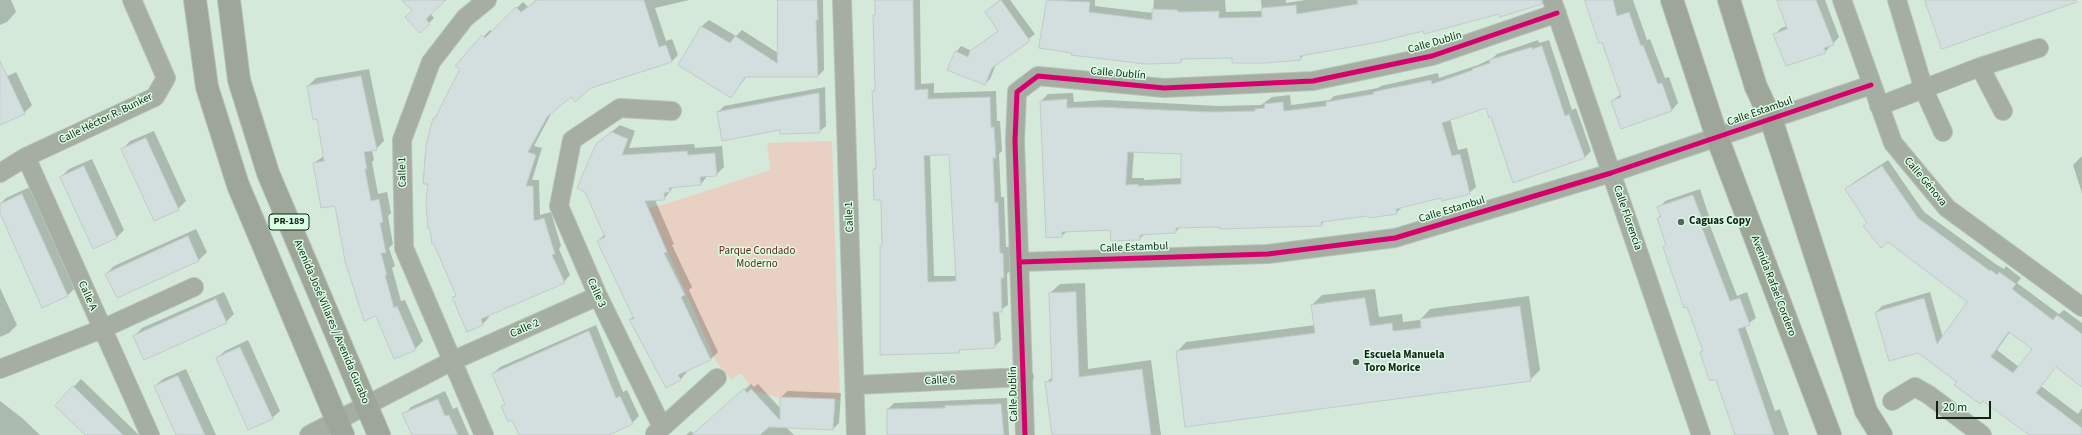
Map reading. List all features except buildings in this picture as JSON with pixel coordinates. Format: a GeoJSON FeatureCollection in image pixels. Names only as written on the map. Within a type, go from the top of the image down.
{"type":"FeatureCollection","features":[{"type":"Feature","properties":{"kind":"main road","name":"PR-189"},"geometry":{"type":"LineString","coordinates":[[195,0],[207,87],[226,150],[238,185],[340,428]]}},
{"type":"Feature","properties":{"kind":"main road","name":"Avenida José Villares / Avenida Gurabo"},"geometry":{"type":"LineString","coordinates":[[228,0],[239,80],[268,173],[379,435]]}},
{"type":"Feature","properties":{"kind":"main road","name":"Avenida Rafael Cordero"},"geometry":{"type":"LineString","coordinates":[[1672,0],[1717,137],[1830,435]]}},
{"type":"Feature","properties":{"kind":"main road"},"geometry":{"type":"LineString","coordinates":[[1729,0],[1756,87],[1771,119],[1866,411],[1881,435]]}},
{"type":"Feature","properties":{"kind":"street","name":"Calle Héctor R. Bunker"},"geometry":{"type":"LineString","coordinates":[[26,157],[155,97],[166,78],[132,0]]}},
{"type":"Feature","properties":{"kind":"street","name":"Calle 1"},"geometry":{"type":"LineString","coordinates":[[484,435],[404,248],[402,140],[431,62],[465,18],[487,0]]}},
{"type":"Feature","properties":{"kind":"street","name":"Calle 1"},"geometry":{"type":"LineString","coordinates":[[842,0],[856,384],[856,435]]}},
{"type":"Feature","properties":{"kind":"street","name":"Calle Génova"},"geometry":{"type":"LineString","coordinates":[[1842,0],[1871,85],[1893,143],[1947,208],[2082,307]]}},
{"type":"Feature","properties":{"kind":"street"},"geometry":{"type":"LineString","coordinates":[[1897,0],[1924,90],[1943,132]]}},
{"type":"Feature","properties":{"kind":"street","name":"Calle Florencia"},"geometry":{"type":"LineString","coordinates":[[1554,6],[1701,435]]}},
{"type":"Feature","properties":{"kind":"street","name":"Calle Dublín"},"geometry":{"type":"LineString","coordinates":[[1025,435],[1015,141],[1017,92],[1038,76],[1164,88],[1313,80],[1432,56],[1554,6]]}},
{"type":"Feature","properties":{"kind":"street"},"geometry":{"type":"LineString","coordinates":[[1879,106],[1924,90],[1980,67],[2039,48]]}},
{"type":"Feature","properties":{"kind":"street"},"geometry":{"type":"LineString","coordinates":[[1980,67],[2003,111]]}},
{"type":"Feature","properties":{"kind":"street","name":"Calle Estambul"},"geometry":{"type":"LineString","coordinates":[[1020,262],[1268,254],[1395,238],[1611,173],[1871,85]]}},
{"type":"Feature","properties":{"kind":"street","name":"Calle 3"},"geometry":{"type":"LineString","coordinates":[[658,431],[559,206],[572,140],[620,108],[672,111]]}},
{"type":"Feature","properties":{"kind":"street"},"geometry":{"type":"LineString","coordinates":[[0,173],[26,157]]}},
{"type":"Feature","properties":{"kind":"street","name":"Calle A"},"geometry":{"type":"LineString","coordinates":[[26,157],[150,435]]}},
{"type":"Feature","properties":{"kind":"street"},"geometry":{"type":"LineString","coordinates":[[0,369],[102,329],[194,287]]}},
{"type":"Feature","properties":{"kind":"street","name":"Calle 2"},"geometry":{"type":"LineString","coordinates":[[452,361],[598,296]]}},
{"type":"Feature","properties":{"kind":"street"},"geometry":{"type":"LineString","coordinates":[[309,435],[340,428],[366,406],[452,361]]}},
{"type":"Feature","properties":{"kind":"street","name":"Calle 6"},"geometry":{"type":"LineString","coordinates":[[856,384],[1024,377]]}},
{"type":"Feature","properties":{"kind":"street"},"geometry":{"type":"LineString","coordinates":[[658,431],[717,378]]}},
{"type":"Feature","properties":{"kind":"street"},"geometry":{"type":"LineString","coordinates":[[1892,402],[1915,387],[1930,395],[1982,435]]}},
{"type":"Feature","properties":{"kind":"green space","name":"Parque Condado Moderno"},"geometry":{"type":"Polygon","coordinates":[[[832,141],[840,400],[777,397],[755,391],[740,373],[732,380],[716,362],[649,208],[669,203],[770,170],[767,143],[832,141]]]}},
{"type":"Feature","properties":{"kind":"cycle path"},"geometry":{"type":"LineString","coordinates":[[1025,435],[1015,141],[1017,92],[1038,76],[1164,88],[1313,81],[1432,56],[1557,13]]}},
{"type":"Feature","properties":{"kind":"cycle path"},"geometry":{"type":"LineString","coordinates":[[1020,262],[1268,254],[1395,238],[1611,173],[1871,85]]}},
{"type":"Feature","properties":{"kind":"place","name":"Caguas Copy"},"geometry":{"type":"Point","coordinates":[1681,222]}},
{"type":"Feature","properties":{"kind":"place","name":"Escuela Manuela Toro Morice"},"geometry":{"type":"Point","coordinates":[1356,362]}}]}
